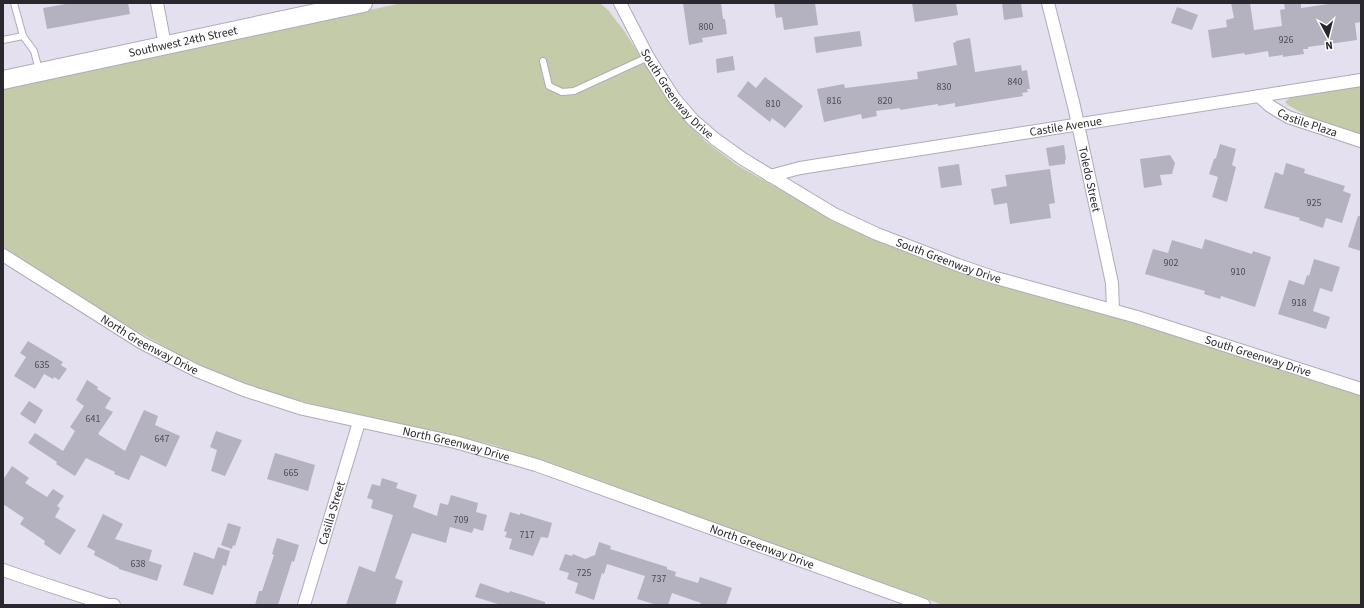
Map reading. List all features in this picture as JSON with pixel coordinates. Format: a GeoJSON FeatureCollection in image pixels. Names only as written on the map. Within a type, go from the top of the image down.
{"type":"FeatureCollection","features":[{"type":"Feature","properties":{"kind":"street"},"geometry":{"type":"LineString","coordinates":[[158,3],[165,45]]}},
{"type":"Feature","properties":{"kind":"street","name":"Southwest 24th Street"},"geometry":{"type":"LineString","coordinates":[[3,80],[317,10],[363,3]]}},
{"type":"Feature","properties":{"kind":"street"},"geometry":{"type":"LineString","coordinates":[[610,3],[627,9]]}},
{"type":"Feature","properties":{"kind":"street","name":"South Greenway Drive"},"geometry":{"type":"LineString","coordinates":[[620,3],[627,9],[648,57],[674,98],[693,120],[728,149],[834,214],[876,234],[926,254],[996,278],[1174,328],[1361,389]]}},
{"type":"Feature","properties":{"kind":"street","name":"Toledo Street"},"geometry":{"type":"LineString","coordinates":[[1048,3],[1078,124],[1112,283],[1114,310]]}},
{"type":"Feature","properties":{"kind":"street","name":"Castile Avenue"},"geometry":{"type":"LineString","coordinates":[[770,176],[800,168],[1361,80]]}},
{"type":"Feature","properties":{"kind":"street","name":"Castile Plaza"},"geometry":{"type":"LineString","coordinates":[[1259,96],[1270,106],[1288,116],[1361,141]]}},
{"type":"Feature","properties":{"kind":"street","name":"North Greenway Drive"},"geometry":{"type":"LineString","coordinates":[[3,254],[136,340],[162,355],[244,390],[284,404],[448,441],[536,465],[859,580],[924,605]]}},
{"type":"Feature","properties":{"kind":"street","name":"Casilla Street"},"geometry":{"type":"LineString","coordinates":[[304,605],[359,422]]}},
{"type":"Feature","properties":{"kind":"street"},"geometry":{"type":"LineString","coordinates":[[3,570],[35,582],[108,605],[114,605]]}},
{"type":"Feature","properties":{"kind":"lane"},"geometry":{"type":"LineString","coordinates":[[14,3],[23,36],[34,51],[39,72]]}},
{"type":"Feature","properties":{"kind":"lane"},"geometry":{"type":"LineString","coordinates":[[3,40],[23,36]]}},
{"type":"Feature","properties":{"kind":"lane"},"geometry":{"type":"LineString","coordinates":[[543,61],[549,86],[562,92],[574,91],[648,57]]}},
{"type":"Feature","properties":{"kind":"green space"},"geometry":{"type":"Polygon","coordinates":[[[402,3],[600,3],[608,10],[625,32],[663,93],[678,113],[705,141],[737,165],[831,219],[875,240],[991,282],[1132,322],[1272,365],[1361,396],[1361,605],[943,605],[537,459],[494,445],[324,407],[256,388],[187,359],[115,319],[3,247],[3,89],[402,3]]]}},
{"type":"Feature","properties":{"kind":"green space"},"geometry":{"type":"Polygon","coordinates":[[[1361,85],[1361,135],[1314,120],[1285,102],[1292,96],[1361,85]]]}},
{"type":"Feature","properties":{"kind":"building"},"geometry":{"type":"Polygon","coordinates":[[[71,3],[128,3],[130,14],[47,29],[43,8],[71,3]]]}},
{"type":"Feature","properties":{"kind":"building"},"geometry":{"type":"Polygon","coordinates":[[[683,3],[721,3],[727,34],[702,38],[703,42],[689,45],[683,3]]]}},
{"type":"Feature","properties":{"kind":"building"},"geometry":{"type":"Polygon","coordinates":[[[774,3],[815,3],[818,25],[784,30],[782,17],[776,18],[774,3]]]}},
{"type":"Feature","properties":{"kind":"building"},"geometry":{"type":"Polygon","coordinates":[[[912,3],[956,3],[958,15],[915,22],[912,3]]]}},
{"type":"Feature","properties":{"kind":"building"},"geometry":{"type":"Polygon","coordinates":[[[1002,3],[1021,3],[1023,17],[1004,20],[1002,3]]]}},
{"type":"Feature","properties":{"kind":"building"},"geometry":{"type":"Polygon","coordinates":[[[1231,3],[1250,3],[1254,30],[1282,26],[1280,10],[1285,9],[1284,3],[1301,3],[1301,8],[1335,3],[1361,3],[1361,22],[1355,23],[1357,40],[1308,47],[1308,49],[1303,49],[1304,54],[1269,57],[1268,51],[1212,58],[1208,30],[1227,27],[1226,20],[1234,18],[1231,3]]]}},
{"type":"Feature","properties":{"kind":"building"},"geometry":{"type":"Polygon","coordinates":[[[1177,7],[1198,15],[1192,30],[1171,23],[1177,7]]]}},
{"type":"Feature","properties":{"kind":"building"},"geometry":{"type":"Polygon","coordinates":[[[860,31],[862,46],[816,53],[814,37],[860,31]]]}},
{"type":"Feature","properties":{"kind":"building"},"geometry":{"type":"Polygon","coordinates":[[[970,38],[975,72],[1021,65],[1022,71],[1027,70],[1030,89],[1027,89],[1028,92],[1022,93],[1023,96],[955,107],[955,103],[900,110],[900,108],[876,111],[877,116],[862,119],[861,114],[824,122],[817,89],[844,84],[845,88],[918,79],[917,72],[957,65],[953,43],[970,38]]]}},
{"type":"Feature","properties":{"kind":"building"},"geometry":{"type":"Polygon","coordinates":[[[733,56],[735,70],[717,73],[716,59],[733,56]]]}},
{"type":"Feature","properties":{"kind":"building"},"geometry":{"type":"Polygon","coordinates":[[[765,77],[803,106],[785,128],[772,118],[770,122],[737,96],[748,81],[756,88],[765,77]]]}},
{"type":"Feature","properties":{"kind":"building"},"geometry":{"type":"Polygon","coordinates":[[[1220,144],[1236,149],[1232,165],[1236,167],[1227,202],[1212,197],[1218,177],[1209,174],[1220,144]]]}},
{"type":"Feature","properties":{"kind":"building"},"geometry":{"type":"Polygon","coordinates":[[[1064,145],[1066,159],[1065,164],[1049,166],[1046,148],[1064,145]]]}},
{"type":"Feature","properties":{"kind":"building"},"geometry":{"type":"Polygon","coordinates":[[[1170,155],[1175,163],[1172,174],[1160,175],[1162,185],[1144,188],[1140,159],[1170,155]]]}},
{"type":"Feature","properties":{"kind":"building"},"geometry":{"type":"Polygon","coordinates":[[[1286,163],[1305,169],[1304,173],[1345,186],[1343,191],[1351,194],[1342,223],[1326,218],[1323,228],[1299,220],[1300,218],[1264,208],[1275,172],[1283,175],[1286,163]]]}},
{"type":"Feature","properties":{"kind":"building"},"geometry":{"type":"Polygon","coordinates":[[[959,164],[962,185],[941,188],[938,167],[959,164]]]}},
{"type":"Feature","properties":{"kind":"building"},"geometry":{"type":"Polygon","coordinates":[[[1050,169],[1055,203],[1049,204],[1051,218],[1010,224],[1007,203],[994,205],[991,189],[1007,186],[1005,175],[1050,169]]]}},
{"type":"Feature","properties":{"kind":"building"},"geometry":{"type":"Polygon","coordinates":[[[1358,216],[1361,216],[1361,251],[1348,247],[1358,216]]]}},
{"type":"Feature","properties":{"kind":"building"},"geometry":{"type":"Polygon","coordinates":[[[1205,239],[1252,254],[1253,251],[1271,257],[1255,307],[1221,296],[1220,299],[1204,294],[1205,291],[1145,274],[1153,249],[1168,253],[1172,240],[1202,249],[1205,239]]]}},
{"type":"Feature","properties":{"kind":"building"},"geometry":{"type":"Polygon","coordinates":[[[1314,259],[1340,267],[1332,292],[1320,288],[1313,311],[1330,317],[1326,329],[1278,314],[1289,280],[1304,285],[1307,275],[1309,276],[1314,259]]]}},
{"type":"Feature","properties":{"kind":"building"},"geometry":{"type":"Polygon","coordinates":[[[28,341],[63,362],[61,365],[67,369],[59,380],[54,377],[53,379],[44,374],[35,389],[14,376],[26,357],[20,353],[28,341]]]}},
{"type":"Feature","properties":{"kind":"building"},"geometry":{"type":"Polygon","coordinates":[[[87,380],[111,398],[105,408],[113,412],[98,434],[125,451],[144,410],[158,416],[155,425],[180,436],[166,467],[141,455],[129,480],[114,474],[115,472],[86,458],[75,476],[28,443],[35,433],[63,451],[75,431],[70,427],[84,406],[76,400],[87,380]]]}},
{"type":"Feature","properties":{"kind":"building"},"geometry":{"type":"Polygon","coordinates":[[[29,401],[43,410],[35,424],[20,414],[29,401]]]}},
{"type":"Feature","properties":{"kind":"building"},"geometry":{"type":"Polygon","coordinates":[[[216,431],[242,440],[225,476],[211,471],[217,450],[210,447],[216,431]]]}},
{"type":"Feature","properties":{"kind":"building"},"geometry":{"type":"Polygon","coordinates":[[[275,453],[315,465],[308,491],[267,479],[275,453]]]}},
{"type":"Feature","properties":{"kind":"building"},"geometry":{"type":"Polygon","coordinates":[[[12,466],[29,478],[25,483],[47,497],[53,489],[64,496],[57,506],[60,508],[55,517],[76,530],[60,555],[44,544],[45,541],[20,524],[24,518],[3,504],[3,480],[12,466]]]}},
{"type":"Feature","properties":{"kind":"building"},"geometry":{"type":"Polygon","coordinates":[[[382,478],[398,483],[396,488],[417,495],[413,507],[437,516],[440,503],[448,505],[451,495],[478,503],[476,512],[487,515],[483,531],[474,528],[472,533],[450,527],[446,543],[412,533],[395,578],[403,581],[395,605],[346,605],[359,566],[375,572],[393,515],[371,508],[373,500],[367,498],[372,484],[380,486],[382,478]]]}},
{"type":"Feature","properties":{"kind":"building"},"geometry":{"type":"Polygon","coordinates":[[[510,512],[520,515],[520,513],[552,523],[548,538],[541,537],[533,556],[509,549],[512,539],[505,537],[507,532],[504,531],[510,512]]]}},
{"type":"Feature","properties":{"kind":"building"},"geometry":{"type":"Polygon","coordinates":[[[103,514],[123,524],[115,539],[152,550],[149,561],[162,565],[157,581],[119,569],[94,555],[95,551],[87,547],[103,514]]]}},
{"type":"Feature","properties":{"kind":"building"},"geometry":{"type":"Polygon","coordinates":[[[228,523],[241,527],[235,546],[233,545],[232,549],[221,545],[228,523]]]}},
{"type":"Feature","properties":{"kind":"building"},"geometry":{"type":"Polygon","coordinates":[[[277,538],[299,545],[294,562],[292,561],[278,605],[255,605],[259,591],[262,591],[274,555],[272,554],[277,538]]]}},
{"type":"Feature","properties":{"kind":"building"},"geometry":{"type":"Polygon","coordinates":[[[599,542],[611,546],[610,549],[667,567],[667,569],[676,572],[675,576],[698,583],[700,577],[732,588],[726,605],[700,605],[701,603],[672,593],[668,605],[657,605],[637,599],[645,576],[607,564],[604,574],[602,573],[594,600],[575,593],[578,583],[567,579],[569,573],[559,570],[565,554],[572,556],[573,554],[585,559],[595,555],[599,542]]]}},
{"type":"Feature","properties":{"kind":"building"},"geometry":{"type":"Polygon","coordinates":[[[218,547],[230,551],[226,566],[223,565],[213,595],[183,585],[194,552],[214,559],[218,547]]]}},
{"type":"Feature","properties":{"kind":"building"},"geometry":{"type":"Polygon","coordinates":[[[480,583],[509,593],[510,591],[545,602],[545,605],[501,605],[475,597],[480,583]]]}}]}
